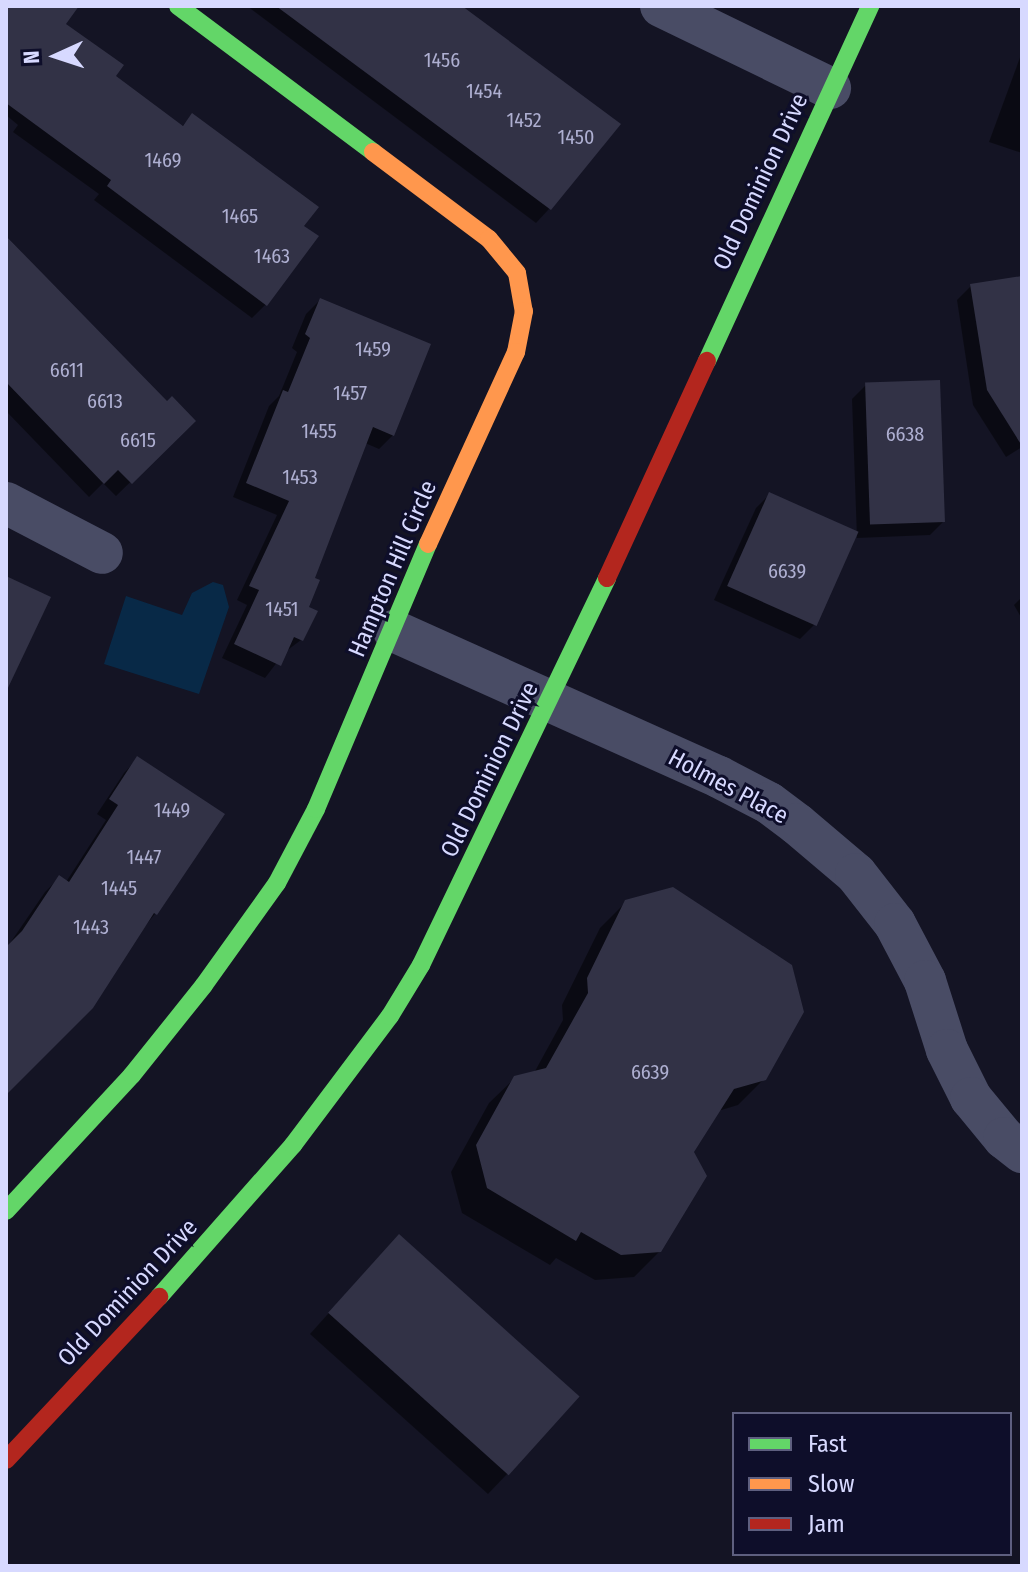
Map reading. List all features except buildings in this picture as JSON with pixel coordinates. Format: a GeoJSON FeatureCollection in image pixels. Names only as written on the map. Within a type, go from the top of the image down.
{"type":"FeatureCollection","features":[{"type":"Feature","properties":{"kind":"main road","name":"Hampton Hill Circle"},"geometry":{"type":"LineString","coordinates":[[6,1211],[132,1075],[204,985],[277,883],[316,809],[394,631],[414,574],[516,352],[524,311],[517,273],[489,239],[178,6]]}},
{"type":"Feature","properties":{"kind":"main road","name":"Old Dominion Drive"},"geometry":{"type":"LineString","coordinates":[[6,1460],[192,1261],[293,1145],[390,1016],[421,965],[551,701],[870,6]]}},
{"type":"Feature","properties":{"kind":"street"},"geometry":{"type":"LineString","coordinates":[[661,6],[830,88]]}},
{"type":"Feature","properties":{"kind":"street"},"geometry":{"type":"LineString","coordinates":[[6,503],[102,553]]}},
{"type":"Feature","properties":{"kind":"street","name":"Holmes Place"},"geometry":{"type":"LineString","coordinates":[[394,631],[719,777],[769,803],[856,874],[895,924],[918,967],[947,1050],[971,1098],[1004,1138],[1022,1152]]}},
{"type":"Feature","properties":{"kind":"water"},"geometry":{"type":"Polygon","coordinates":[[[213,582],[223,585],[229,607],[199,694],[104,664],[126,596],[182,615],[192,593],[213,582]]]}},
{"type":"Feature","properties":{"kind":"traffic: fast"},"geometry":{"type":"LineString","coordinates":[[178,6],[373,152]]}},
{"type":"Feature","properties":{"kind":"traffic: fast"},"geometry":{"type":"LineString","coordinates":[[707,361],[870,6]]}},
{"type":"Feature","properties":{"kind":"traffic: fast"},"geometry":{"type":"LineString","coordinates":[[6,1211],[132,1075],[204,985],[277,883],[316,809],[428,544]]}},
{"type":"Feature","properties":{"kind":"traffic: fast"},"geometry":{"type":"LineString","coordinates":[[159,1297],[293,1145],[390,1016],[421,965],[607,578]]}},
{"type":"Feature","properties":{"kind":"traffic: slow"},"geometry":{"type":"LineString","coordinates":[[373,152],[489,239],[517,273],[524,311],[516,352],[428,544]]}},
{"type":"Feature","properties":{"kind":"traffic: jam"},"geometry":{"type":"LineString","coordinates":[[607,578],[707,361]]}},
{"type":"Feature","properties":{"kind":"traffic: jam"},"geometry":{"type":"LineString","coordinates":[[6,1460],[159,1297]]}}]}
